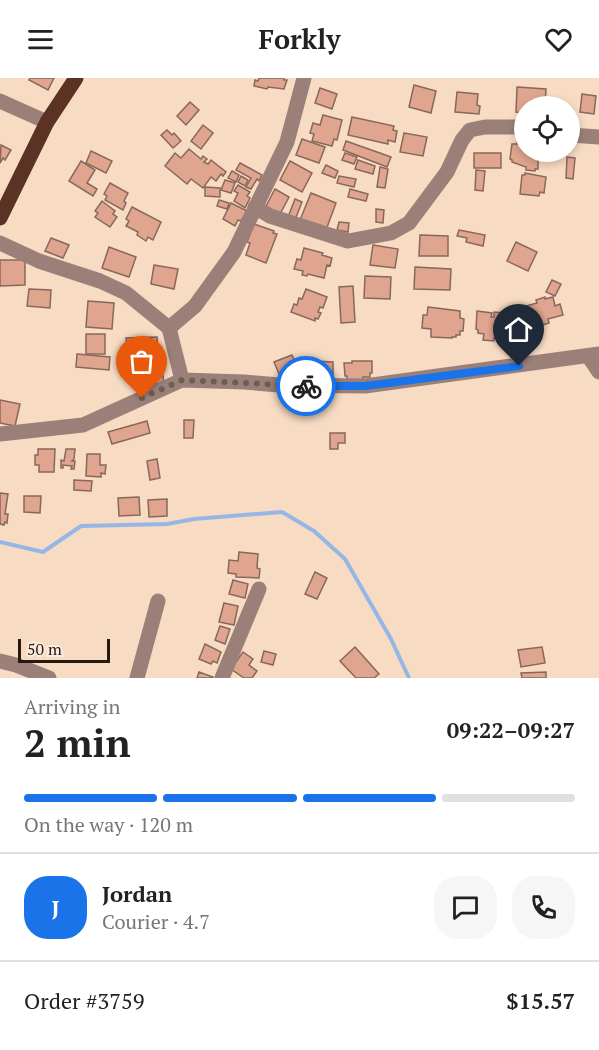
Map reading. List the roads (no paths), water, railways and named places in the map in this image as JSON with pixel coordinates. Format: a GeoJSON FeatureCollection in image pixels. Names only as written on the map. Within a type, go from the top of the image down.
{"type":"FeatureCollection","features":[{"type":"Feature","properties":{"kind":"main road"},"geometry":{"type":"LineString","coordinates":[[0,218],[47,122],[76,78]]}},
{"type":"Feature","properties":{"kind":"street"},"geometry":{"type":"LineString","coordinates":[[169,328],[195,306],[234,252],[287,142],[304,78]]}},
{"type":"Feature","properties":{"kind":"street"},"geometry":{"type":"LineString","coordinates":[[0,101],[47,122]]}},
{"type":"Feature","properties":{"kind":"street"},"geometry":{"type":"LineString","coordinates":[[255,207],[270,216],[348,241],[391,233],[409,223],[447,172],[462,140],[470,130],[485,127],[514,128]]}},
{"type":"Feature","properties":{"kind":"street"},"geometry":{"type":"LineString","coordinates":[[580,136],[599,137]]}},
{"type":"Feature","properties":{"kind":"street"},"geometry":{"type":"LineString","coordinates":[[0,243],[39,261],[100,281],[126,293],[169,328],[182,380]]}},
{"type":"Feature","properties":{"kind":"street"},"geometry":{"type":"LineString","coordinates":[[0,434],[83,425],[182,380],[279,385],[365,386],[594,356],[599,372]]}},
{"type":"Feature","properties":{"kind":"street"},"geometry":{"type":"LineString","coordinates":[[222,678],[259,589]]}},
{"type":"Feature","properties":{"kind":"street"},"geometry":{"type":"LineString","coordinates":[[137,678],[158,601]]}},
{"type":"Feature","properties":{"kind":"street"},"geometry":{"type":"LineString","coordinates":[[0,662],[16,665],[49,678]]}},
{"type":"Feature","properties":{"kind":"waterway"},"geometry":{"type":"LineString","coordinates":[[0,542],[43,552],[81,526],[167,524],[194,519],[282,512],[314,531],[345,559],[391,639],[409,678]]}}]}
